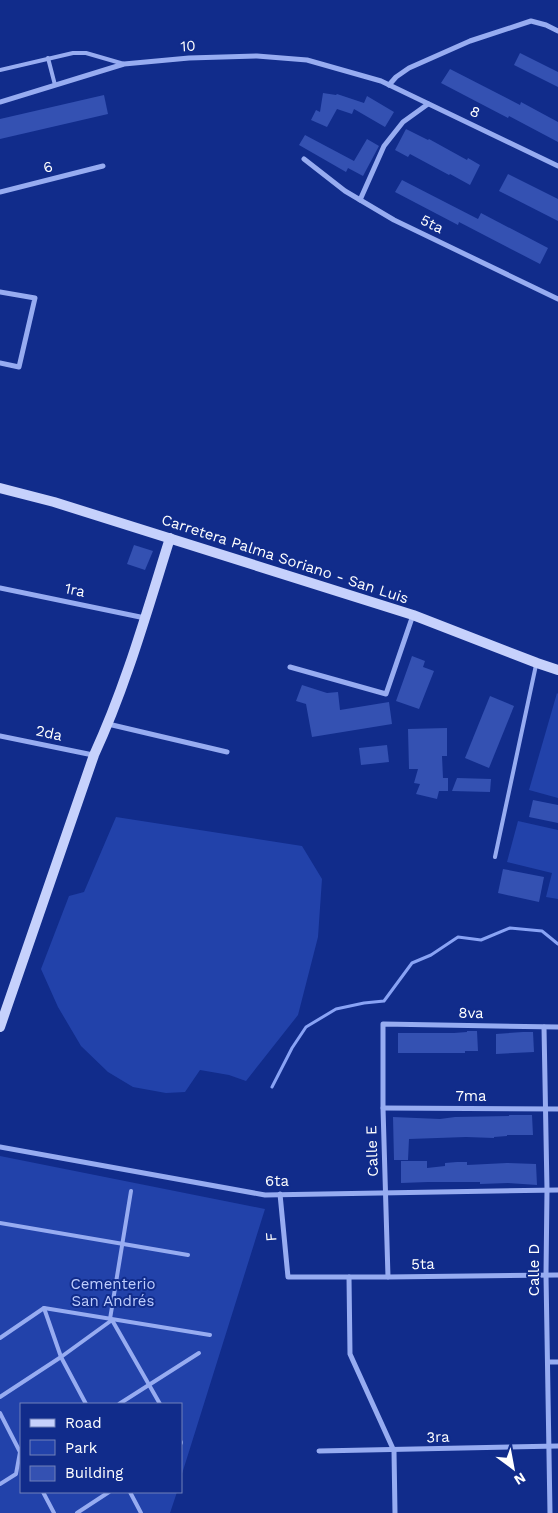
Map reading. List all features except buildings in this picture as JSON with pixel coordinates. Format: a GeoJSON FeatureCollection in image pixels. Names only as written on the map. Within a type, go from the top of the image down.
{"type":"FeatureCollection","features":[{"type":"Feature","properties":{"kind":"main road","name":"Carretera Palma Soriano - San Luis"},"geometry":{"type":"LineString","coordinates":[[0,488],[54,502],[413,615],[558,670]]}},
{"type":"Feature","properties":{"kind":"main road"},"geometry":{"type":"LineString","coordinates":[[0,1026],[94,756],[108,724],[145,618],[170,538]]}},
{"type":"Feature","properties":{"kind":"street"},"geometry":{"type":"LineString","coordinates":[[388,85],[409,68],[470,41],[531,21],[558,30]]}},
{"type":"Feature","properties":{"kind":"street","name":"10"},"geometry":{"type":"LineString","coordinates":[[0,102],[124,64],[189,58],[256,56],[307,60],[381,81]]}},
{"type":"Feature","properties":{"kind":"street","name":"8"},"geometry":{"type":"LineString","coordinates":[[381,81],[558,166]]}},
{"type":"Feature","properties":{"kind":"street"},"geometry":{"type":"LineString","coordinates":[[360,200],[384,146],[402,122],[428,104]]}},
{"type":"Feature","properties":{"kind":"street","name":"5ta"},"geometry":{"type":"LineString","coordinates":[[304,159],[345,191],[394,220],[558,299]]}},
{"type":"Feature","properties":{"kind":"street","name":"6"},"geometry":{"type":"LineString","coordinates":[[0,192],[103,166]]}},
{"type":"Feature","properties":{"kind":"street"},"geometry":{"type":"LineString","coordinates":[[0,292],[35,298],[19,367],[0,363]]}},
{"type":"Feature","properties":{"kind":"street","name":"1ra"},"geometry":{"type":"LineString","coordinates":[[0,588],[145,618]]}},
{"type":"Feature","properties":{"kind":"street"},"geometry":{"type":"LineString","coordinates":[[290,667],[386,694],[413,615]]}},
{"type":"Feature","properties":{"kind":"street"},"geometry":{"type":"LineString","coordinates":[[108,724],[227,752]]}},
{"type":"Feature","properties":{"kind":"street","name":"2da"},"geometry":{"type":"LineString","coordinates":[[0,736],[94,756]]}},
{"type":"Feature","properties":{"kind":"street","name":"8va"},"geometry":{"type":"LineString","coordinates":[[383,1024],[558,1027]]}},
{"type":"Feature","properties":{"kind":"street","name":"Calle E"},"geometry":{"type":"LineString","coordinates":[[383,1024],[383,1108],[388,1278]]}},
{"type":"Feature","properties":{"kind":"street","name":"Calle D"},"geometry":{"type":"LineString","coordinates":[[544,1027],[550,1513]]}},
{"type":"Feature","properties":{"kind":"street","name":"7ma"},"geometry":{"type":"LineString","coordinates":[[383,1108],[558,1109]]}},
{"type":"Feature","properties":{"kind":"street","name":"6ta"},"geometry":{"type":"LineString","coordinates":[[0,1147],[265,1195],[558,1190]]}},
{"type":"Feature","properties":{"kind":"street","name":"F"},"geometry":{"type":"LineString","coordinates":[[280,1194],[288,1277]]}},
{"type":"Feature","properties":{"kind":"street","name":"5ta"},"geometry":{"type":"LineString","coordinates":[[288,1277],[388,1278],[558,1275]]}},
{"type":"Feature","properties":{"kind":"street"},"geometry":{"type":"LineString","coordinates":[[349,1277],[350,1354],[394,1451],[395,1513]]}},
{"type":"Feature","properties":{"kind":"street"},"geometry":{"type":"LineString","coordinates":[[548,1362],[558,1362]]}},
{"type":"Feature","properties":{"kind":"street","name":"3ra"},"geometry":{"type":"LineString","coordinates":[[319,1451],[394,1451],[558,1446]]}},
{"type":"Feature","properties":{"kind":"lane"},"geometry":{"type":"LineString","coordinates":[[0,70],[73,53],[86,53],[124,64]]}},
{"type":"Feature","properties":{"kind":"lane"},"geometry":{"type":"LineString","coordinates":[[48,58],[55,85]]}},
{"type":"Feature","properties":{"kind":"lane"},"geometry":{"type":"LineString","coordinates":[[495,857],[537,663]]}},
{"type":"Feature","properties":{"kind":"lane"},"geometry":{"type":"LineString","coordinates":[[110,1319],[132,1191]]}},
{"type":"Feature","properties":{"kind":"lane"},"geometry":{"type":"LineString","coordinates":[[0,1223],[188,1255]]}},
{"type":"Feature","properties":{"kind":"lane"},"geometry":{"type":"LineString","coordinates":[[44,1308],[61,1357],[85,1403]]}},
{"type":"Feature","properties":{"kind":"lane"},"geometry":{"type":"LineString","coordinates":[[0,1338],[44,1308],[210,1335]]}},
{"type":"Feature","properties":{"kind":"lane"},"geometry":{"type":"LineString","coordinates":[[0,1397],[61,1357],[112,1320],[159,1403]]}},
{"type":"Feature","properties":{"kind":"lane"},"geometry":{"type":"LineString","coordinates":[[121,1403],[199,1353]]}},
{"type":"Feature","properties":{"kind":"lane"},"geometry":{"type":"LineString","coordinates":[[0,1413],[20,1452],[16,1474]]}},
{"type":"Feature","properties":{"kind":"lane"},"geometry":{"type":"LineString","coordinates":[[0,1484],[16,1474],[20,1475]]}},
{"type":"Feature","properties":{"kind":"lane"},"geometry":{"type":"LineString","coordinates":[[44,1493],[54,1513]]}},
{"type":"Feature","properties":{"kind":"lane"},"geometry":{"type":"LineString","coordinates":[[77,1513],[107,1493]]}},
{"type":"Feature","properties":{"kind":"lane"},"geometry":{"type":"LineString","coordinates":[[131,1493],[141,1513]]}},
{"type":"Feature","properties":{"kind":"green space"},"geometry":{"type":"Polygon","coordinates":[[[558,694],[558,798],[529,790],[558,694]]]}},
{"type":"Feature","properties":{"kind":"green space"},"geometry":{"type":"Polygon","coordinates":[[[116,817],[302,846],[322,879],[318,937],[298,1015],[246,1081],[229,1075],[200,1070],[185,1092],[166,1093],[133,1087],[108,1072],[81,1046],[58,1007],[41,969],[69,896],[84,892],[116,817]]]}},
{"type":"Feature","properties":{"kind":"green space"},"geometry":{"type":"Polygon","coordinates":[[[518,821],[558,830],[558,899],[546,897],[552,873],[507,862],[518,821]]]}},
{"type":"Feature","properties":{"kind":"green space","name":"Cementerio San Andrés"},"geometry":{"type":"Polygon","coordinates":[[[0,1156],[265,1209],[182,1474],[182,1403],[20,1403],[20,1493],[177,1493],[170,1513],[0,1513],[0,1156]]]}},
{"type":"Feature","properties":{"kind":"waterway"},"geometry":{"type":"LineString","coordinates":[[272,1087],[292,1048],[306,1027],[336,1009],[384,1001],[412,963],[431,955],[458,937],[481,940],[510,928],[542,931],[558,944]]}}]}
